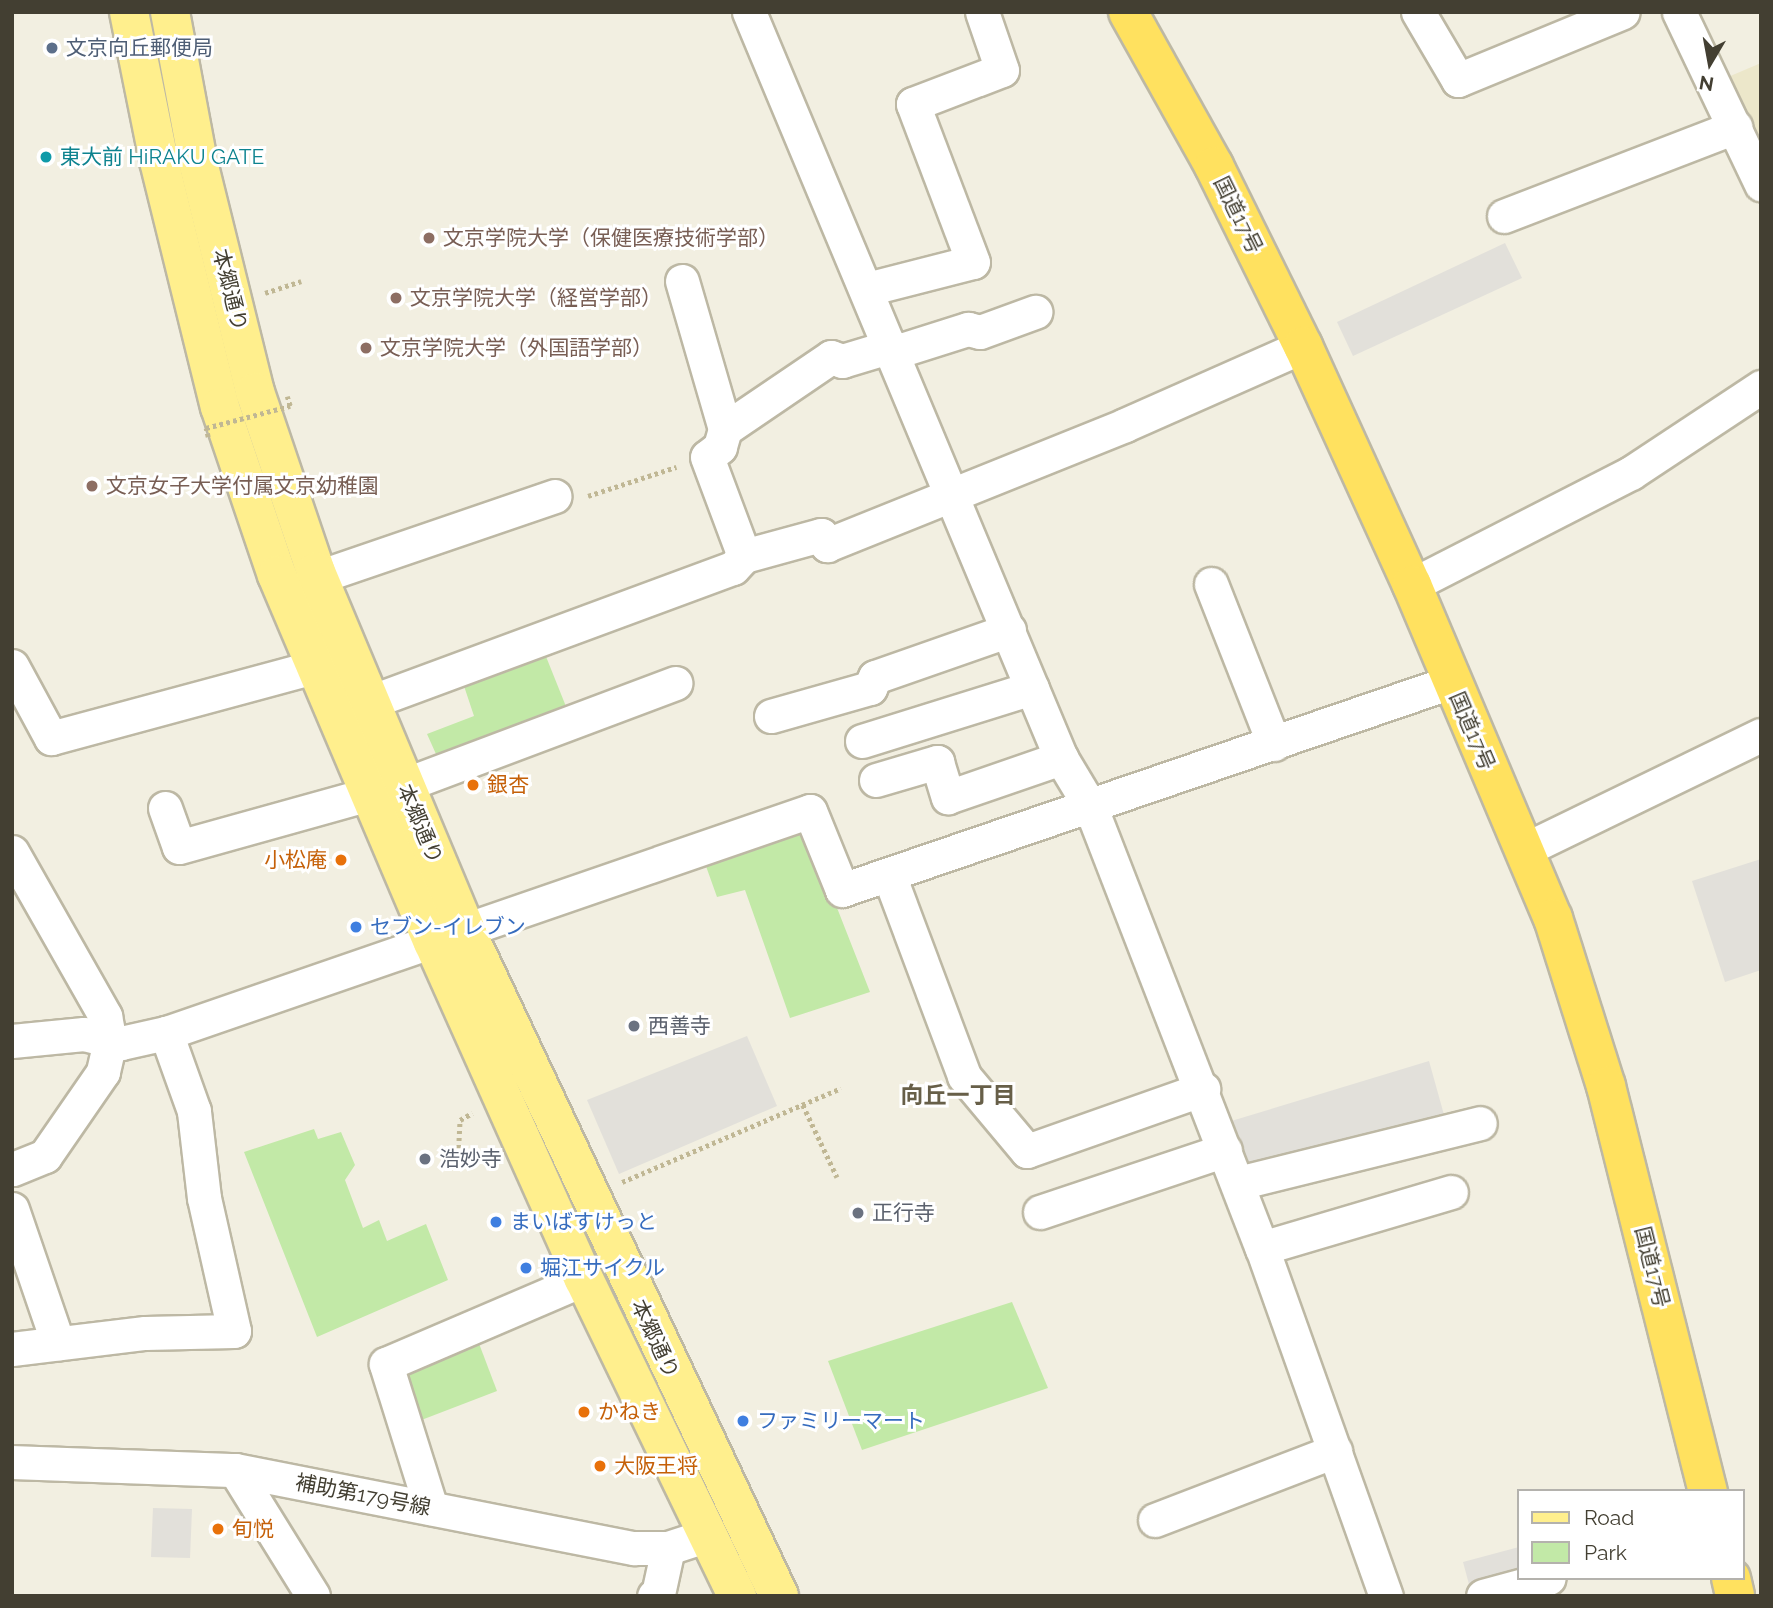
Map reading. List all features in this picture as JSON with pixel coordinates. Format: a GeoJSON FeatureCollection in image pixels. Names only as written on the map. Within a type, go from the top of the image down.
{"type":"FeatureCollection","features":[{"type":"Feature","properties":{"kind":"highway","name":"国道17号"},"geometry":{"type":"LineString","coordinates":[[1128,12],[1214,166],[1303,346],[1412,585],[1553,918],[1606,1086],[1707,1489]]}},
{"type":"Feature","properties":{"kind":"main road","name":"本郷通り"},"geometry":{"type":"LineString","coordinates":[[129,12],[159,161],[220,407],[277,575],[314,667],[387,790],[449,937],[584,1279],[737,1596]]}},
{"type":"Feature","properties":{"kind":"main road","name":"本郷通り"},"geometry":{"type":"LineString","coordinates":[[170,12],[198,162],[255,392],[318,577],[370,702],[387,790]]}},
{"type":"Feature","properties":{"kind":"main road","name":"本郷通り"},"geometry":{"type":"LineString","coordinates":[[449,937],[779,1596]]}},
{"type":"Feature","properties":{"kind":"main road"},"geometry":{"type":"LineString","coordinates":[[708,1535],[743,1520]]}},
{"type":"Feature","properties":{"kind":"street"},"geometry":{"type":"LineString","coordinates":[[749,12],[893,349],[1061,758],[1091,808],[1238,1183],[1335,1451],[1382,1594]]}},
{"type":"Feature","properties":{"kind":"street"},"geometry":{"type":"LineString","coordinates":[[867,289],[973,262],[913,104],[1002,70],[982,12]]}},
{"type":"Feature","properties":{"kind":"street"},"geometry":{"type":"LineString","coordinates":[[1418,12],[1458,80],[1623,12]]}},
{"type":"Feature","properties":{"kind":"street"},"geometry":{"type":"LineString","coordinates":[[1679,12],[1761,184]]}},
{"type":"Feature","properties":{"kind":"street"},"geometry":{"type":"LineString","coordinates":[[1504,216],[1735,127]]}},
{"type":"Feature","properties":{"kind":"street"},"geometry":{"type":"LineString","coordinates":[[682,281],[725,429],[720,447],[707,457],[744,556]]}},
{"type":"Feature","properties":{"kind":"street"},"geometry":{"type":"LineString","coordinates":[[725,429],[831,357],[842,361],[968,329],[980,332],[1035,312]]}},
{"type":"Feature","properties":{"kind":"street"},"geometry":{"type":"LineString","coordinates":[[370,702],[733,568],[744,556],[821,535],[827,545],[954,495],[1303,346]]}},
{"type":"Feature","properties":{"kind":"street"},"geometry":{"type":"LineString","coordinates":[[1412,585],[1439,575],[1631,473],[1761,387]]}},
{"type":"Feature","properties":{"kind":"street"},"geometry":{"type":"LineString","coordinates":[[318,577],[555,496]]}},
{"type":"Feature","properties":{"kind":"street"},"geometry":{"type":"LineString","coordinates":[[1211,584],[1274,744]]}},
{"type":"Feature","properties":{"kind":"street"},"geometry":{"type":"LineString","coordinates":[[771,716],[870,688],[875,677],[1009,630]]}},
{"type":"Feature","properties":{"kind":"street"},"geometry":{"type":"LineString","coordinates":[[12,666],[51,738],[314,667]]}},
{"type":"Feature","properties":{"kind":"street"},"geometry":{"type":"LineString","coordinates":[[12,1041],[84,1034],[121,1044],[166,1033],[810,811],[842,890],[1091,808],[1451,682]]}},
{"type":"Feature","properties":{"kind":"street"},"geometry":{"type":"LineString","coordinates":[[164,807],[179,847],[387,790],[675,683]]}},
{"type":"Feature","properties":{"kind":"street"},"geometry":{"type":"LineString","coordinates":[[862,741],[1032,688]]}},
{"type":"Feature","properties":{"kind":"street"},"geometry":{"type":"LineString","coordinates":[[1524,850],[1760,738]]}},
{"type":"Feature","properties":{"kind":"street"},"geometry":{"type":"LineString","coordinates":[[876,780],[937,762],[948,797],[1061,758]]}},
{"type":"Feature","properties":{"kind":"street"},"geometry":{"type":"LineString","coordinates":[[12,852],[105,1016],[110,1041],[103,1072],[45,1156],[12,1169]]}},
{"type":"Feature","properties":{"kind":"street"},"geometry":{"type":"LineString","coordinates":[[889,875],[964,1076],[1027,1151],[1203,1089]]}},
{"type":"Feature","properties":{"kind":"street"},"geometry":{"type":"LineString","coordinates":[[12,1349],[145,1333],[234,1331],[204,1198],[194,1111],[166,1033]]}},
{"type":"Feature","properties":{"kind":"street"},"geometry":{"type":"LineString","coordinates":[[1238,1183],[1480,1123]]}},
{"type":"Feature","properties":{"kind":"street"},"geometry":{"type":"LineString","coordinates":[[1040,1212],[1225,1150]]}},
{"type":"Feature","properties":{"kind":"street"},"geometry":{"type":"LineString","coordinates":[[1262,1248],[1451,1192]]}},
{"type":"Feature","properties":{"kind":"street"},"geometry":{"type":"LineString","coordinates":[[12,1209],[19,1246],[58,1343]]}},
{"type":"Feature","properties":{"kind":"street"},"geometry":{"type":"LineString","coordinates":[[431,1508],[386,1364],[584,1279]]}},
{"type":"Feature","properties":{"kind":"street"},"geometry":{"type":"LineString","coordinates":[[1155,1520],[1335,1451]]}},
{"type":"Feature","properties":{"kind":"street","name":"補助第179号線"},"geometry":{"type":"LineString","coordinates":[[12,1462],[235,1470],[634,1548],[668,1548],[708,1535]]}},
{"type":"Feature","properties":{"kind":"street"},"geometry":{"type":"LineString","coordinates":[[235,1470],[313,1596]]}},
{"type":"Feature","properties":{"kind":"street"},"geometry":{"type":"LineString","coordinates":[[654,1596],[659,1594],[668,1548]]}},
{"type":"Feature","properties":{"kind":"street"},"geometry":{"type":"LineString","coordinates":[[1483,1596],[1542,1580]]}},
{"type":"Feature","properties":{"kind":"path"},"geometry":{"type":"LineString","coordinates":[[263,294],[301,281]]}},
{"type":"Feature","properties":{"kind":"path"},"geometry":{"type":"LineString","coordinates":[[208,437],[206,428],[290,406],[287,396]]}},
{"type":"Feature","properties":{"kind":"path"},"geometry":{"type":"LineString","coordinates":[[555,496],[583,498],[707,457]]}},
{"type":"Feature","properties":{"kind":"path"},"geometry":{"type":"LineString","coordinates":[[618,1184],[841,1088]]}},
{"type":"Feature","properties":{"kind":"path"},"geometry":{"type":"LineString","coordinates":[[803,1105],[836,1177]]}},
{"type":"Feature","properties":{"kind":"path"},"geometry":{"type":"LineString","coordinates":[[450,1162],[458,1155],[460,1120],[478,1109]]}},
{"type":"Feature","properties":{"kind":"shaded area"},"geometry":{"type":"Polygon","coordinates":[[[1761,63],[1761,147],[1728,77],[1761,63]]]}},
{"type":"Feature","properties":{"kind":"shaded area"},"geometry":{"type":"Polygon","coordinates":[[[1505,243],[1522,278],[1353,356],[1337,322],[1505,243]]]}},
{"type":"Feature","properties":{"kind":"shaded area"},"geometry":{"type":"Polygon","coordinates":[[[1761,859],[1761,970],[1725,982],[1692,881],[1761,859]]]}},
{"type":"Feature","properties":{"kind":"shaded area"},"geometry":{"type":"Polygon","coordinates":[[[747,1036],[777,1106],[619,1174],[587,1100],[747,1036]]]}},
{"type":"Feature","properties":{"kind":"shaded area"},"geometry":{"type":"Polygon","coordinates":[[[1429,1061],[1446,1122],[1244,1174],[1228,1122],[1429,1061]]]}},
{"type":"Feature","properties":{"kind":"shaded area"},"geometry":{"type":"Polygon","coordinates":[[[153,1508],[192,1509],[190,1558],[151,1557],[153,1508]]]}},
{"type":"Feature","properties":{"kind":"shaded area"},"geometry":{"type":"Polygon","coordinates":[[[1518,1547],[1518,1575],[1470,1588],[1463,1562],[1518,1547]]]}},
{"type":"Feature","properties":{"kind":"green space"},"geometry":{"type":"Polygon","coordinates":[[[543,649],[567,709],[440,763],[427,734],[474,716],[463,683],[543,649]]]}},
{"type":"Feature","properties":{"kind":"green space"},"geometry":{"type":"Polygon","coordinates":[[[803,821],[870,992],[790,1018],[745,890],[717,897],[702,855],[803,821]]]}},
{"type":"Feature","properties":{"kind":"green space"},"geometry":{"type":"Polygon","coordinates":[[[314,1129],[318,1139],[341,1132],[355,1165],[345,1180],[363,1228],[379,1220],[387,1241],[426,1224],[448,1280],[317,1337],[244,1152],[314,1129]]]}},
{"type":"Feature","properties":{"kind":"green space"},"geometry":{"type":"Polygon","coordinates":[[[1012,1302],[1048,1388],[862,1450],[828,1361],[1012,1302]]]}},
{"type":"Feature","properties":{"kind":"green space"},"geometry":{"type":"Polygon","coordinates":[[[475,1333],[497,1391],[411,1424],[405,1358],[475,1333]]]}},
{"type":"Feature","properties":{"kind":"place","name":"文京向丘郵便局"},"geometry":{"type":"Point","coordinates":[52,48]}},
{"type":"Feature","properties":{"kind":"place","name":"東大前 HiRAKU GATE"},"geometry":{"type":"Point","coordinates":[46,157]}},
{"type":"Feature","properties":{"kind":"place","name":"文京学院大学（保健医療技術学部）"},"geometry":{"type":"Point","coordinates":[429,238]}},
{"type":"Feature","properties":{"kind":"place","name":"文京学院大学（経営学部）"},"geometry":{"type":"Point","coordinates":[396,298]}},
{"type":"Feature","properties":{"kind":"place","name":"文京学院大学（外国語学部）"},"geometry":{"type":"Point","coordinates":[366,348]}},
{"type":"Feature","properties":{"kind":"place","name":"文京女子大学付属文京幼稚園"},"geometry":{"type":"Point","coordinates":[92,486]}},
{"type":"Feature","properties":{"kind":"place","name":"銀杏"},"geometry":{"type":"Point","coordinates":[473,785]}},
{"type":"Feature","properties":{"kind":"place","name":"小松庵"},"geometry":{"type":"Point","coordinates":[341,860]}},
{"type":"Feature","properties":{"kind":"place","name":"セブン-イレブン"},"geometry":{"type":"Point","coordinates":[356,927]}},
{"type":"Feature","properties":{"kind":"place","name":"西善寺"},"geometry":{"type":"Point","coordinates":[634,1026]}},
{"type":"Feature","properties":{"kind":"place","name":"浩妙寺"},"geometry":{"type":"Point","coordinates":[425,1159]}},
{"type":"Feature","properties":{"kind":"place","name":"正行寺"},"geometry":{"type":"Point","coordinates":[858,1213]}},
{"type":"Feature","properties":{"kind":"place","name":"まいばすけっと"},"geometry":{"type":"Point","coordinates":[496,1222]}},
{"type":"Feature","properties":{"kind":"place","name":"堀江サイクル"},"geometry":{"type":"Point","coordinates":[526,1268]}},
{"type":"Feature","properties":{"kind":"place","name":"かねき"},"geometry":{"type":"Point","coordinates":[584,1412]}},
{"type":"Feature","properties":{"kind":"place","name":"ファミリーマート"},"geometry":{"type":"Point","coordinates":[743,1421]}},
{"type":"Feature","properties":{"kind":"place","name":"大阪王将"},"geometry":{"type":"Point","coordinates":[600,1466]}},
{"type":"Feature","properties":{"kind":"place","name":"旬悦"},"geometry":{"type":"Point","coordinates":[218,1529]}},
{"type":"Feature","properties":{"kind":"district","name":"向丘一丁目"},"geometry":{"type":"Point","coordinates":[958,1095]}}]}
